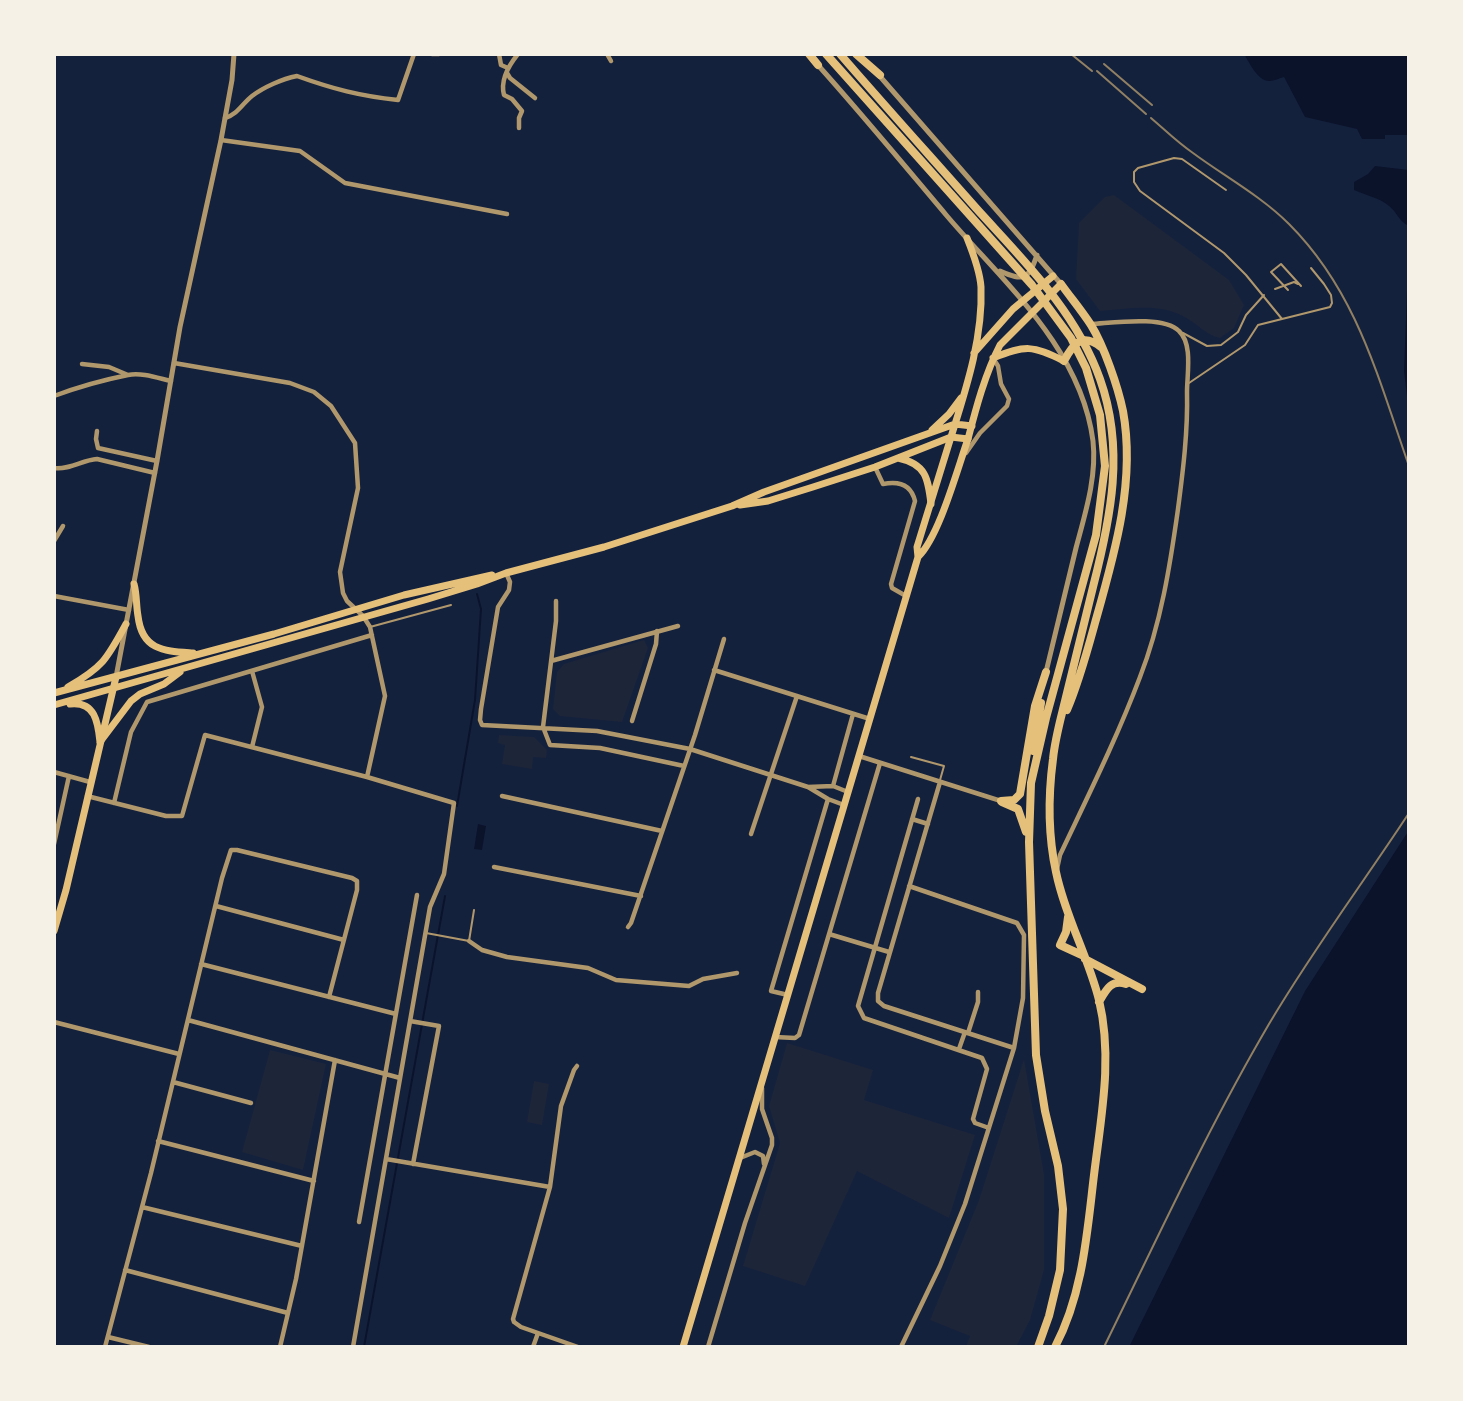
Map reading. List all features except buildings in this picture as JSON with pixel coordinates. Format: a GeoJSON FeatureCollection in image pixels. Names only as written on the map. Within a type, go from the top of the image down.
{"type":"FeatureCollection","features":[{"type":"Feature","properties":{"kind":"highway"},"geometry":{"type":"LineString","coordinates":[[808,54],[818,65]]}},
{"type":"Feature","properties":{"kind":"highway"},"geometry":{"type":"LineString","coordinates":[[826,54],[890,118],[1035,274],[1068,315],[1083,340],[1103,388],[1113,429],[1113,495],[1103,550],[1058,731],[1052,760],[1049,799],[1050,839],[1056,874],[1099,1002],[1106,1057],[1104,1104],[1081,1269],[1071,1309],[1055,1347]]}},
{"type":"Feature","properties":{"kind":"highway"},"geometry":{"type":"LineString","coordinates":[[840,54],[890,118],[1032,285],[1071,338],[1086,368],[1100,415],[1104,445],[1102,490],[1093,547],[1044,726],[1031,783]]}},
{"type":"Feature","properties":{"kind":"highway"},"geometry":{"type":"LineString","coordinates":[[858,54],[880,75]]}},
{"type":"Feature","properties":{"kind":"highway"},"geometry":{"type":"LineString","coordinates":[[1058,731],[1083,664],[1115,551],[1123,505],[1126,448],[1123,410],[1102,348],[1090,324],[1061,285]]}},
{"type":"Feature","properties":{"kind":"highway"},"geometry":{"type":"LineString","coordinates":[[1064,361],[1073,345],[1080,341],[1086,339],[1102,348]]}},
{"type":"Feature","properties":{"kind":"highway"},"geometry":{"type":"LineString","coordinates":[[1038,1347],[1049,1316],[1060,1270],[1063,1209],[1058,1166],[1045,1111],[1036,1055],[1029,842],[1034,743],[1046,672]]}},
{"type":"Feature","properties":{"kind":"highway"},"geometry":{"type":"LineString","coordinates":[[1001,801],[1014,800],[1020,794],[1035,706],[1046,672]]}},
{"type":"Feature","properties":{"kind":"highway"},"geometry":{"type":"LineString","coordinates":[[1001,801],[1015,807],[1021,813],[1029,842]]}},
{"type":"Feature","properties":{"kind":"highway"},"geometry":{"type":"LineString","coordinates":[[1068,912],[1068,926],[1060,945],[1142,989],[1122,982],[1114,983],[1107,988],[1099,1002]]}},
{"type":"Feature","properties":{"kind":"main road"},"geometry":{"type":"LineString","coordinates":[[684,1347],[918,557],[917,547],[966,389],[974,353],[981,286],[967,238]]}},
{"type":"Feature","properties":{"kind":"main road"},"geometry":{"type":"LineString","coordinates":[[974,353],[1013,309],[1053,276]]}},
{"type":"Feature","properties":{"kind":"main road"},"geometry":{"type":"LineString","coordinates":[[918,557],[926,549],[934,533],[968,439],[993,358],[1005,339],[1061,285]]}},
{"type":"Feature","properties":{"kind":"main road"},"geometry":{"type":"LineString","coordinates":[[993,358],[1017,348],[1030,348],[1042,350],[1064,361]]}},
{"type":"Feature","properties":{"kind":"main road"},"geometry":{"type":"LineString","coordinates":[[922,436],[949,414],[966,389]]}},
{"type":"Feature","properties":{"kind":"main road"},"geometry":{"type":"LineString","coordinates":[[56,693],[199,654],[257,643],[363,616],[467,587],[732,506],[764,492],[955,424],[972,426]]}},
{"type":"Feature","properties":{"kind":"main road"},"geometry":{"type":"LineString","coordinates":[[732,506],[768,501],[874,467],[951,437],[968,439]]}},
{"type":"Feature","properties":{"kind":"main road"},"geometry":{"type":"LineString","coordinates":[[897,458],[909,461],[924,473],[928,481],[931,504]]}},
{"type":"Feature","properties":{"kind":"main road"},"geometry":{"type":"LineString","coordinates":[[54,705],[196,664],[354,609],[475,578],[507,573]]}},
{"type":"Feature","properties":{"kind":"main road"},"geometry":{"type":"LineString","coordinates":[[134,584],[139,623],[145,638],[161,650],[199,654]]}},
{"type":"Feature","properties":{"kind":"main road"},"geometry":{"type":"LineString","coordinates":[[56,693],[100,666],[126,624]]}},
{"type":"Feature","properties":{"kind":"main road"},"geometry":{"type":"LineString","coordinates":[[100,742],[135,697],[164,684],[175,674],[196,664]]}},
{"type":"Feature","properties":{"kind":"main road"},"geometry":{"type":"LineString","coordinates":[[54,931],[116,677]]}},
{"type":"Feature","properties":{"kind":"main road"},"geometry":{"type":"LineString","coordinates":[[54,705],[75,703],[87,706],[96,717],[100,742]]}},
{"type":"Feature","properties":{"kind":"street"},"geometry":{"type":"LineString","coordinates":[[116,677],[174,363],[221,140],[234,54]]}},
{"type":"Feature","properties":{"kind":"street"},"geometry":{"type":"LineString","coordinates":[[225,117],[232,116],[262,90],[297,76],[365,97],[398,100],[414,54]]}},
{"type":"Feature","properties":{"kind":"street"},"geometry":{"type":"LineString","coordinates":[[432,54],[439,54]]}},
{"type":"Feature","properties":{"kind":"street"},"geometry":{"type":"LineString","coordinates":[[500,54],[501,65],[508,71],[510,78],[535,98]]}},
{"type":"Feature","properties":{"kind":"street"},"geometry":{"type":"LineString","coordinates":[[518,54],[508,71],[502,89],[504,94],[512,99],[522,111],[519,128]]}},
{"type":"Feature","properties":{"kind":"street"},"geometry":{"type":"LineString","coordinates":[[607,54],[611,61]]}},
{"type":"Feature","properties":{"kind":"street"},"geometry":{"type":"LineString","coordinates":[[818,65],[1023,301],[1074,375],[1093,442],[1092,473],[1087,507],[1046,672]]}},
{"type":"Feature","properties":{"kind":"street"},"geometry":{"type":"LineString","coordinates":[[880,75],[1061,285]]}},
{"type":"Feature","properties":{"kind":"street"},"geometry":{"type":"LineString","coordinates":[[221,140],[300,151],[345,183],[507,214]]}},
{"type":"Feature","properties":{"kind":"street"},"geometry":{"type":"LineString","coordinates":[[997,270],[1011,276],[1025,277],[1034,267],[1037,255]]}},
{"type":"Feature","properties":{"kind":"street"},"geometry":{"type":"LineString","coordinates":[[1056,874],[1060,855],[1140,676],[1158,621],[1166,588],[1181,484],[1187,403],[1187,348],[1179,331],[1170,324],[1155,322],[1090,324]]}},
{"type":"Feature","properties":{"kind":"street"},"geometry":{"type":"LineString","coordinates":[[961,459],[980,433],[1007,406],[1008,399],[1001,384],[998,366],[993,358]]}},
{"type":"Feature","properties":{"kind":"street"},"geometry":{"type":"LineString","coordinates":[[174,363],[290,383],[314,392],[331,405],[355,443],[358,488],[340,572],[343,593],[347,601],[363,616],[370,627],[385,696],[368,777]]}},
{"type":"Feature","properties":{"kind":"street"},"geometry":{"type":"LineString","coordinates":[[82,364],[109,368],[128,375]]}},
{"type":"Feature","properties":{"kind":"street"},"geometry":{"type":"LineString","coordinates":[[54,396],[79,386],[128,375],[152,376],[171,381]]}},
{"type":"Feature","properties":{"kind":"street"},"geometry":{"type":"LineString","coordinates":[[97,431],[98,448],[157,461]]}},
{"type":"Feature","properties":{"kind":"street"},"geometry":{"type":"LineString","coordinates":[[54,468],[80,465],[97,459],[155,473]]}},
{"type":"Feature","properties":{"kind":"street"},"geometry":{"type":"LineString","coordinates":[[874,467],[883,484],[893,482],[903,484],[913,494],[915,501],[891,584],[892,588],[906,596]]}},
{"type":"Feature","properties":{"kind":"street"},"geometry":{"type":"LineString","coordinates":[[54,541],[63,526]]}},
{"type":"Feature","properties":{"kind":"street"},"geometry":{"type":"LineString","coordinates":[[507,573],[510,582],[509,590],[498,607],[481,710],[482,725],[597,731],[690,749],[808,787],[844,805]]}},
{"type":"Feature","properties":{"kind":"street"},"geometry":{"type":"LineString","coordinates":[[54,596],[129,610]]}},
{"type":"Feature","properties":{"kind":"street"},"geometry":{"type":"LineString","coordinates":[[556,601],[558,605],[543,727],[550,746],[600,748],[684,766]]}},
{"type":"Feature","properties":{"kind":"street"},"geometry":{"type":"LineString","coordinates":[[551,661],[678,626]]}},
{"type":"Feature","properties":{"kind":"street"},"geometry":{"type":"LineString","coordinates":[[632,721],[656,644],[657,631]]}},
{"type":"Feature","properties":{"kind":"street"},"geometry":{"type":"LineString","coordinates":[[114,803],[131,732],[147,702],[372,635]]}},
{"type":"Feature","properties":{"kind":"street"},"geometry":{"type":"LineString","coordinates":[[628,927],[690,749],[724,639]]}},
{"type":"Feature","properties":{"kind":"street"},"geometry":{"type":"LineString","coordinates":[[714,670],[870,719]]}},
{"type":"Feature","properties":{"kind":"street"},"geometry":{"type":"LineString","coordinates":[[252,671],[262,707],[252,747]]}},
{"type":"Feature","properties":{"kind":"street"},"geometry":{"type":"LineString","coordinates":[[752,834],[797,696]]}},
{"type":"Feature","properties":{"kind":"street"},"geometry":{"type":"LineString","coordinates":[[833,786],[853,714]]}},
{"type":"Feature","properties":{"kind":"street"},"geometry":{"type":"LineString","coordinates":[[87,796],[178,818],[184,814],[205,735],[368,777],[454,803],[444,874],[430,907],[353,1347]]}},
{"type":"Feature","properties":{"kind":"street"},"geometry":{"type":"LineString","coordinates":[[859,756],[1001,801]]}},
{"type":"Feature","properties":{"kind":"street"},"geometry":{"type":"LineString","coordinates":[[775,1036],[793,1038],[799,1035],[880,763]]}},
{"type":"Feature","properties":{"kind":"street"},"geometry":{"type":"LineString","coordinates":[[54,772],[90,782]]}},
{"type":"Feature","properties":{"kind":"street"},"geometry":{"type":"LineString","coordinates":[[54,844],[69,776]]}},
{"type":"Feature","properties":{"kind":"street"},"geometry":{"type":"LineString","coordinates":[[940,782],[878,993],[878,1001],[884,1006],[1014,1048]]}},
{"type":"Feature","properties":{"kind":"street"},"geometry":{"type":"LineString","coordinates":[[808,787],[833,786],[848,792]]}},
{"type":"Feature","properties":{"kind":"street"},"geometry":{"type":"LineString","coordinates":[[501,796],[662,831]]}},
{"type":"Feature","properties":{"kind":"street"},"geometry":{"type":"LineString","coordinates":[[788,995],[771,991],[828,799]]}},
{"type":"Feature","properties":{"kind":"street"},"geometry":{"type":"LineString","coordinates":[[918,799],[858,1003],[862,1017],[980,1056],[987,1067],[973,1119],[975,1123],[989,1128]]}},
{"type":"Feature","properties":{"kind":"street"},"geometry":{"type":"LineString","coordinates":[[912,819],[928,824]]}},
{"type":"Feature","properties":{"kind":"street"},"geometry":{"type":"LineString","coordinates":[[105,1347],[231,850],[357,881],[357,890],[329,997]]}},
{"type":"Feature","properties":{"kind":"street"},"geometry":{"type":"LineString","coordinates":[[494,867],[640,896]]}},
{"type":"Feature","properties":{"kind":"street"},"geometry":{"type":"LineString","coordinates":[[901,1347],[940,1266],[965,1204],[1014,1048],[1023,998],[1024,935],[1021,927],[1012,920],[909,886]]}},
{"type":"Feature","properties":{"kind":"street"},"geometry":{"type":"LineString","coordinates":[[359,1222],[417,895]]}},
{"type":"Feature","properties":{"kind":"street"},"geometry":{"type":"LineString","coordinates":[[54,900],[62,903]]}},
{"type":"Feature","properties":{"kind":"street"},"geometry":{"type":"LineString","coordinates":[[415,904],[430,907]]}},
{"type":"Feature","properties":{"kind":"street"},"geometry":{"type":"LineString","coordinates":[[216,906],[344,940]]}},
{"type":"Feature","properties":{"kind":"street"},"geometry":{"type":"LineString","coordinates":[[829,934],[890,952]]}},
{"type":"Feature","properties":{"kind":"street"},"geometry":{"type":"LineString","coordinates":[[469,941],[482,950],[507,957],[552,965],[588,968],[616,980],[689,986],[703,979],[737,973]]}},
{"type":"Feature","properties":{"kind":"street"},"geometry":{"type":"LineString","coordinates":[[201,964],[396,1014]]}},
{"type":"Feature","properties":{"kind":"street"},"geometry":{"type":"LineString","coordinates":[[959,1049],[978,1002],[978,992]]}},
{"type":"Feature","properties":{"kind":"street"},"geometry":{"type":"LineString","coordinates":[[188,1020],[400,1078]]}},
{"type":"Feature","properties":{"kind":"street"},"geometry":{"type":"LineString","coordinates":[[410,1021],[439,1026],[413,1164]]}},
{"type":"Feature","properties":{"kind":"street"},"geometry":{"type":"LineString","coordinates":[[54,1022],[180,1054]]}},
{"type":"Feature","properties":{"kind":"street"},"geometry":{"type":"LineString","coordinates":[[280,1347],[302,1246],[335,1060]]}},
{"type":"Feature","properties":{"kind":"street"},"geometry":{"type":"LineString","coordinates":[[577,1066],[562,1100],[550,1187],[513,1315],[514,1322],[521,1327],[578,1347]]}},
{"type":"Feature","properties":{"kind":"street"},"geometry":{"type":"LineString","coordinates":[[708,1347],[729,1271],[772,1145],[772,1138],[762,1109],[762,1082]]}},
{"type":"Feature","properties":{"kind":"street"},"geometry":{"type":"LineString","coordinates":[[172,1083],[251,1103]]}},
{"type":"Feature","properties":{"kind":"street"},"geometry":{"type":"LineString","coordinates":[[158,1141],[314,1181]]}},
{"type":"Feature","properties":{"kind":"street"},"geometry":{"type":"LineString","coordinates":[[739,1159],[751,1153],[759,1153],[765,1160],[761,1175]]}},
{"type":"Feature","properties":{"kind":"street"},"geometry":{"type":"LineString","coordinates":[[386,1159],[550,1187]]}},
{"type":"Feature","properties":{"kind":"street"},"geometry":{"type":"LineString","coordinates":[[142,1207],[302,1246]]}},
{"type":"Feature","properties":{"kind":"street"},"geometry":{"type":"LineString","coordinates":[[125,1270],[288,1313]]}},
{"type":"Feature","properties":{"kind":"street"},"geometry":{"type":"LineString","coordinates":[[533,1347],[538,1333]]}},
{"type":"Feature","properties":{"kind":"street"},"geometry":{"type":"LineString","coordinates":[[108,1337],[149,1347]]}},
{"type":"Feature","properties":{"kind":"lane"},"geometry":{"type":"LineString","coordinates":[[1226,190],[1182,159],[1174,158],[1138,168],[1134,172],[1134,182],[1140,191],[1224,253],[1264,295],[1282,319]]}},
{"type":"Feature","properties":{"kind":"lane"},"geometry":{"type":"LineString","coordinates":[[1275,290],[1294,282],[1301,286],[1281,264],[1271,272],[1288,290]]}},
{"type":"Feature","properties":{"kind":"lane"},"geometry":{"type":"LineString","coordinates":[[1187,384],[1245,345],[1258,325],[1326,308],[1332,303],[1324,284],[1311,268]]}},
{"type":"Feature","properties":{"kind":"lane"},"geometry":{"type":"LineString","coordinates":[[1179,331],[1207,346],[1221,345],[1238,332],[1246,315],[1264,295]]}},
{"type":"Feature","properties":{"kind":"lane"},"geometry":{"type":"LineString","coordinates":[[370,627],[452,605]]}},
{"type":"Feature","properties":{"kind":"lane"},"geometry":{"type":"LineString","coordinates":[[912,757],[944,766],[940,782]]}},
{"type":"Feature","properties":{"kind":"lane"},"geometry":{"type":"LineString","coordinates":[[426,933],[469,941],[474,910]]}},
{"type":"Feature","properties":{"kind":"shaded area"},"geometry":{"type":"Polygon","coordinates":[[[1244,54],[1409,54],[1409,135],[1385,135],[1385,139],[1362,139],[1357,129],[1305,117],[1284,77],[1270,81],[1262,78],[1254,71],[1244,54]]]}},
{"type":"Feature","properties":{"kind":"shaded area"},"geometry":{"type":"Polygon","coordinates":[[[1375,166],[1409,170],[1409,226],[1385,203],[1354,190],[1354,182],[1368,174],[1375,166]]]}},
{"type":"Feature","properties":{"kind":"shaded area"},"geometry":{"type":"Polygon","coordinates":[[[1114,195],[1229,280],[1244,305],[1234,328],[1220,338],[1207,333],[1188,319],[1167,310],[1134,308],[1100,311],[1076,279],[1079,223],[1105,197],[1114,195]]]}},
{"type":"Feature","properties":{"kind":"shaded area"},"geometry":{"type":"Polygon","coordinates":[[[1409,263],[1409,414],[1404,371],[1409,263]]]}},
{"type":"Feature","properties":{"kind":"shaded area"},"geometry":{"type":"Polygon","coordinates":[[[644,640],[648,648],[622,722],[560,716],[553,709],[557,672],[564,664],[644,640]]]}},
{"type":"Feature","properties":{"kind":"shaded area"},"geometry":{"type":"Polygon","coordinates":[[[499,735],[534,737],[547,750],[546,758],[533,757],[532,769],[502,764],[505,745],[498,743],[499,735]]]}},
{"type":"Feature","properties":{"kind":"shaded area"},"geometry":{"type":"Polygon","coordinates":[[[478,824],[486,826],[482,850],[474,849],[478,824]]]}},
{"type":"Feature","properties":{"kind":"shaded area"},"geometry":{"type":"Polygon","coordinates":[[[1409,830],[1409,1347],[1129,1347],[1305,991],[1409,830]]]}},
{"type":"Feature","properties":{"kind":"shaded area"},"geometry":{"type":"Polygon","coordinates":[[[787,1043],[873,1070],[864,1100],[975,1135],[949,1218],[857,1171],[805,1286],[743,1266],[780,1143],[769,1106],[787,1043]]]}},
{"type":"Feature","properties":{"kind":"shaded area"},"geometry":{"type":"Polygon","coordinates":[[[270,1050],[326,1064],[303,1170],[242,1152],[270,1050]]]}},
{"type":"Feature","properties":{"kind":"shaded area"},"geometry":{"type":"Polygon","coordinates":[[[1024,1059],[1044,1174],[1044,1270],[1030,1320],[1016,1347],[966,1347],[970,1336],[930,1320],[979,1200],[1024,1059]]]}},
{"type":"Feature","properties":{"kind":"shaded area"},"geometry":{"type":"Polygon","coordinates":[[[534,1081],[549,1084],[542,1125],[527,1122],[534,1081]]]}},
{"type":"Feature","properties":{"kind":"waterway"},"geometry":{"type":"LineString","coordinates":[[457,806],[475,700],[481,609],[477,594]]}},
{"type":"Feature","properties":{"kind":"waterway"},"geometry":{"type":"LineString","coordinates":[[364,1347],[445,896]]}},
{"type":"Feature","properties":{"kind":"railway"},"geometry":{"type":"LineString","coordinates":[[1071,54],[1092,71]]}},
{"type":"Feature","properties":{"kind":"railway"},"geometry":{"type":"LineString","coordinates":[[1104,64],[1152,105]]}},
{"type":"Feature","properties":{"kind":"railway"},"geometry":{"type":"LineString","coordinates":[[1097,71],[1146,114]]}},
{"type":"Feature","properties":{"kind":"railway"},"geometry":{"type":"LineString","coordinates":[[1151,118],[1187,149],[1267,204],[1312,250],[1349,307],[1363,338],[1409,466]]}},
{"type":"Feature","properties":{"kind":"railway"},"geometry":{"type":"LineString","coordinates":[[1104,1347],[1204,1143],[1269,1024],[1409,813]]}}]}
